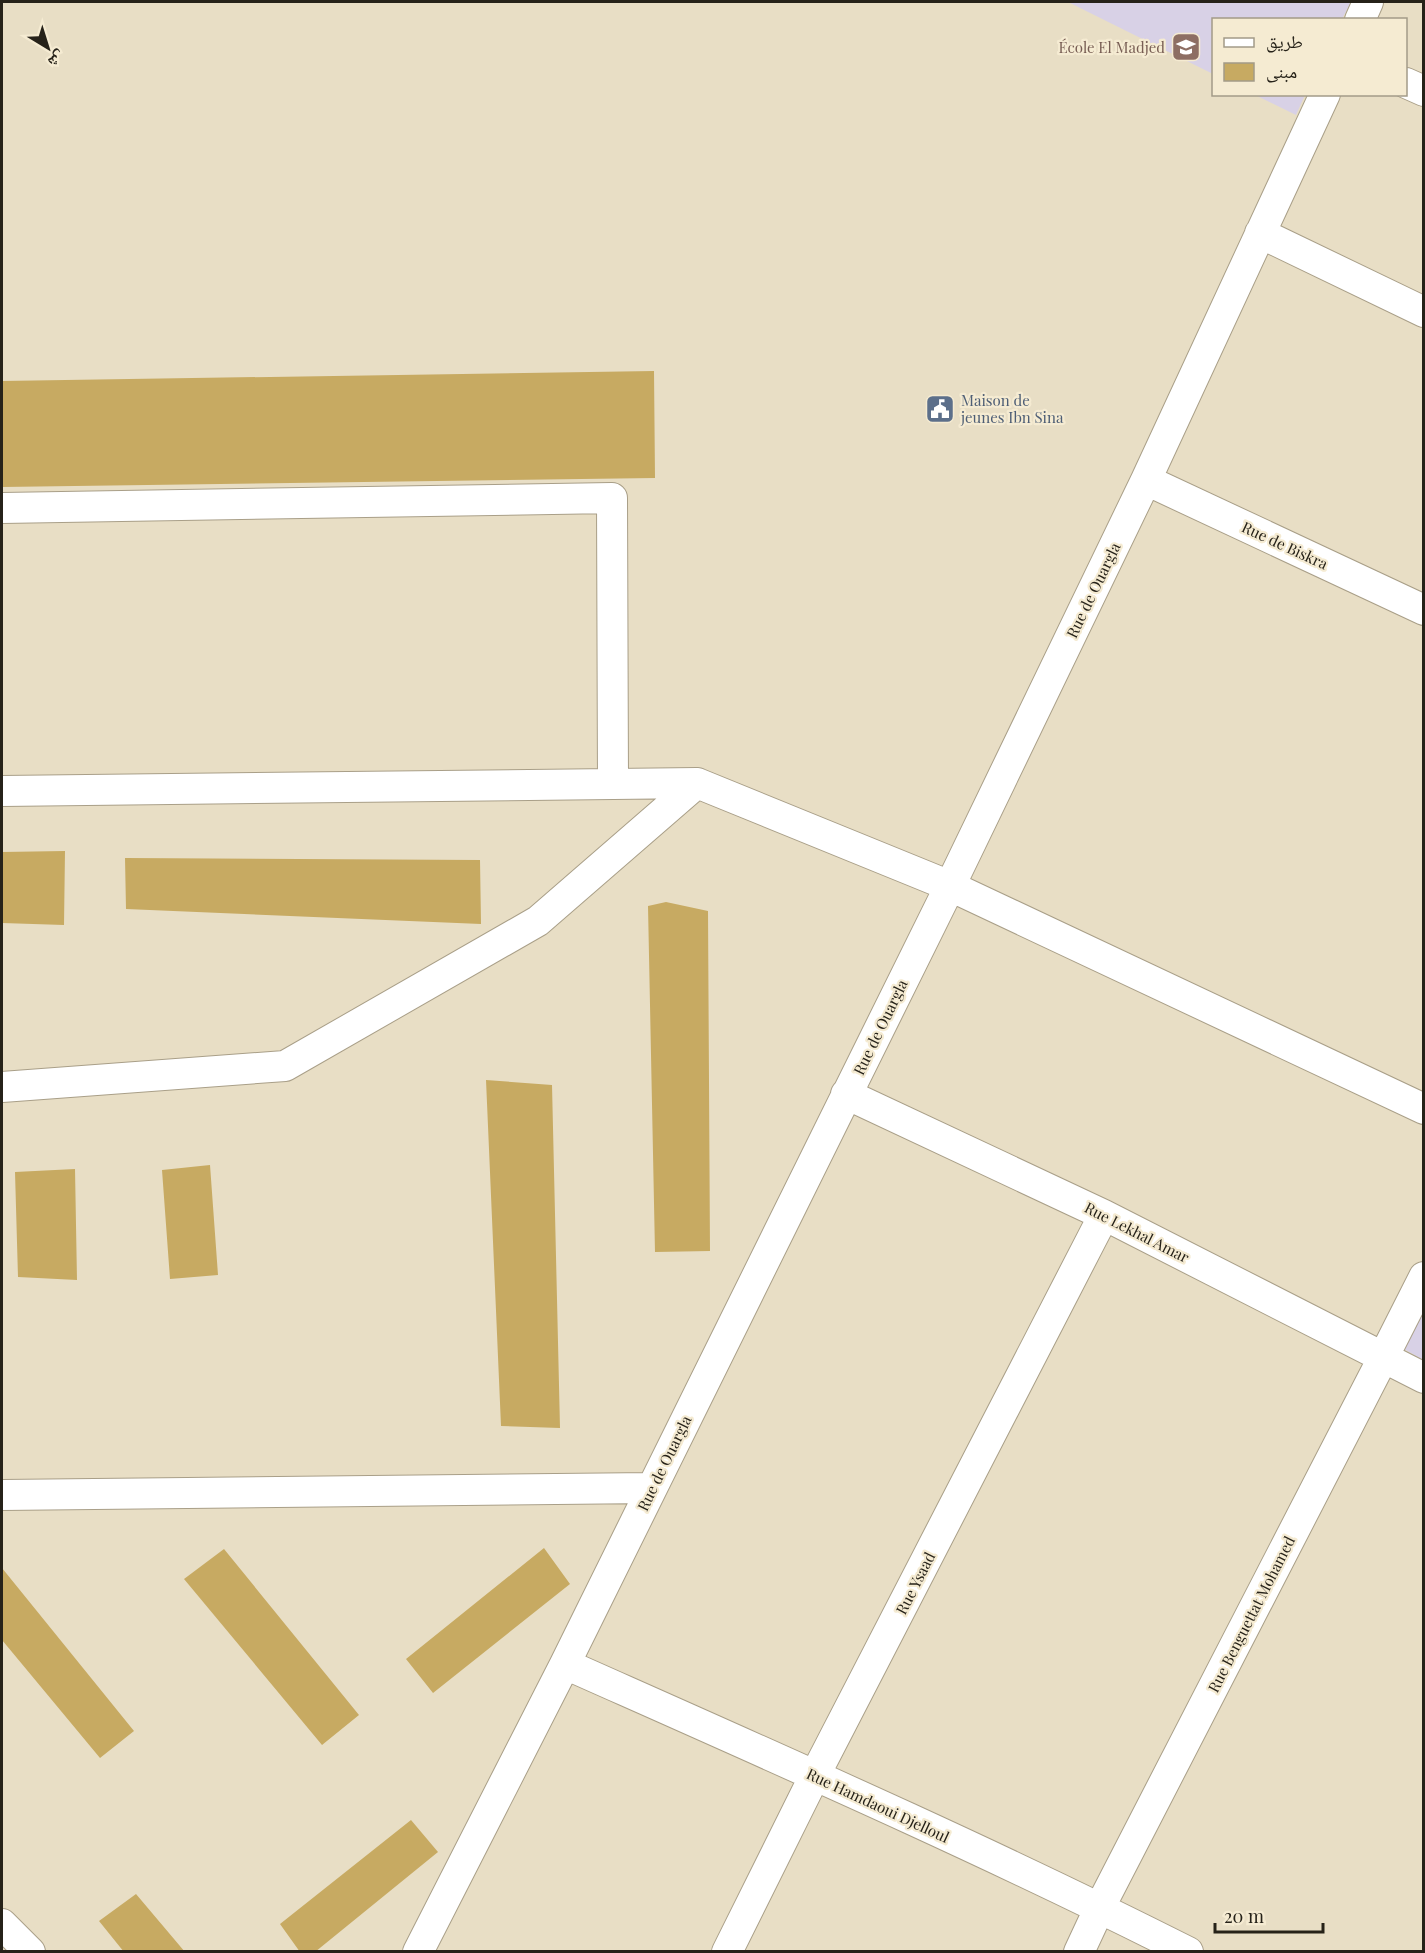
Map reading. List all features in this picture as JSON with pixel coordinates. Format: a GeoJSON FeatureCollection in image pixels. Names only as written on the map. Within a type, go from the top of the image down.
{"type":"FeatureCollection","features":[{"type":"Feature","properties":{"kind":"street"},"geometry":{"type":"LineString","coordinates":[[1361,18],[1368,2]]}},
{"type":"Feature","properties":{"kind":"street"},"geometry":{"type":"LineString","coordinates":[[1407,82],[1424,91]]}},
{"type":"Feature","properties":{"kind":"street","name":"Rue de Ouargla"},"geometry":{"type":"LineString","coordinates":[[418,1952],[565,1664],[950,886],[1146,480],[1324,96]]}},
{"type":"Feature","properties":{"kind":"street"},"geometry":{"type":"LineString","coordinates":[[1260,234],[1424,312]]}},
{"type":"Feature","properties":{"kind":"street","name":"Rue de Biskra"},"geometry":{"type":"LineString","coordinates":[[1146,480],[1424,610]]}},
{"type":"Feature","properties":{"kind":"street"},"geometry":{"type":"LineString","coordinates":[[2,507],[612,498],[613,784]]}},
{"type":"Feature","properties":{"kind":"street"},"geometry":{"type":"LineString","coordinates":[[2,1087],[285,1066],[538,921],[697,783]]}},
{"type":"Feature","properties":{"kind":"street"},"geometry":{"type":"LineString","coordinates":[[2,791],[697,783],[950,886],[1424,1109]]}},
{"type":"Feature","properties":{"kind":"street","name":"Rue Lekhal Amar"},"geometry":{"type":"LineString","coordinates":[[846,1094],[1104,1215],[1424,1378]]}},
{"type":"Feature","properties":{"kind":"street","name":"Rue Ysaad"},"geometry":{"type":"LineString","coordinates":[[727,1952],[815,1776],[1104,1215]]}},
{"type":"Feature","properties":{"kind":"street","name":"Rue Benguettat Mohamed"},"geometry":{"type":"LineString","coordinates":[[1079,1952],[1424,1277]]}},
{"type":"Feature","properties":{"kind":"street"},"geometry":{"type":"LineString","coordinates":[[2,1495],[651,1488]]}},
{"type":"Feature","properties":{"kind":"street","name":"Rue Hamdaoui Djelloul"},"geometry":{"type":"LineString","coordinates":[[565,1664],[1100,1907],[1188,1952]]}},
{"type":"Feature","properties":{"kind":"street"},"geometry":{"type":"LineString","coordinates":[[2,1924],[30,1952]]}},
{"type":"Feature","properties":{"kind":"shaded area","name":"École El Madjed"},"geometry":{"type":"Polygon","coordinates":[[[1068,2],[1351,2],[1343,18],[1212,18],[1212,74],[1068,2]]]}},
{"type":"Feature","properties":{"kind":"shaded area"},"geometry":{"type":"Polygon","coordinates":[[[1257,96],[1305,96],[1296,115],[1257,96]]]}},
{"type":"Feature","properties":{"kind":"shaded area"},"geometry":{"type":"Polygon","coordinates":[[[1423,1308],[1423,1360],[1404,1349],[1423,1308]]]}},
{"type":"Feature","properties":{"kind":"building"},"geometry":{"type":"Polygon","coordinates":[[[654,371],[655,478],[2,487],[2,381],[654,371]]]}},
{"type":"Feature","properties":{"kind":"building"},"geometry":{"type":"Polygon","coordinates":[[[65,851],[64,925],[2,923],[2,852],[65,851]]]}},
{"type":"Feature","properties":{"kind":"building"},"geometry":{"type":"Polygon","coordinates":[[[125,858],[480,860],[481,924],[126,909],[125,858]]]}},
{"type":"Feature","properties":{"kind":"building"},"geometry":{"type":"Polygon","coordinates":[[[666,902],[708,911],[710,1251],[655,1252],[648,906],[666,902]]]}},
{"type":"Feature","properties":{"kind":"building"},"geometry":{"type":"Polygon","coordinates":[[[486,1080],[552,1085],[560,1428],[501,1426],[486,1080]]]}},
{"type":"Feature","properties":{"kind":"building"},"geometry":{"type":"Polygon","coordinates":[[[210,1165],[218,1275],[170,1279],[162,1170],[210,1165]]]}},
{"type":"Feature","properties":{"kind":"building"},"geometry":{"type":"Polygon","coordinates":[[[75,1169],[77,1280],[18,1277],[15,1172],[75,1169]]]}},
{"type":"Feature","properties":{"kind":"building"},"geometry":{"type":"Polygon","coordinates":[[[544,1548],[570,1584],[433,1693],[406,1659],[544,1548]]]}},
{"type":"Feature","properties":{"kind":"building"},"geometry":{"type":"Polygon","coordinates":[[[224,1549],[359,1715],[322,1745],[184,1579],[224,1549]]]}},
{"type":"Feature","properties":{"kind":"building"},"geometry":{"type":"Polygon","coordinates":[[[2,1568],[134,1731],[100,1758],[2,1640],[2,1568]]]}},
{"type":"Feature","properties":{"kind":"building"},"geometry":{"type":"Polygon","coordinates":[[[411,1820],[438,1852],[315,1952],[300,1952],[280,1924],[411,1820]]]}},
{"type":"Feature","properties":{"kind":"building"},"geometry":{"type":"Polygon","coordinates":[[[136,1894],[185,1952],[124,1952],[99,1921],[136,1894]]]}},
{"type":"Feature","properties":{"kind":"place","name":"École El Madjed"},"geometry":{"type":"Point","coordinates":[1186,47]}},
{"type":"Feature","properties":{"kind":"place","name":"Maison de jeunes Ibn Sina"},"geometry":{"type":"Point","coordinates":[940,409]}}]}
